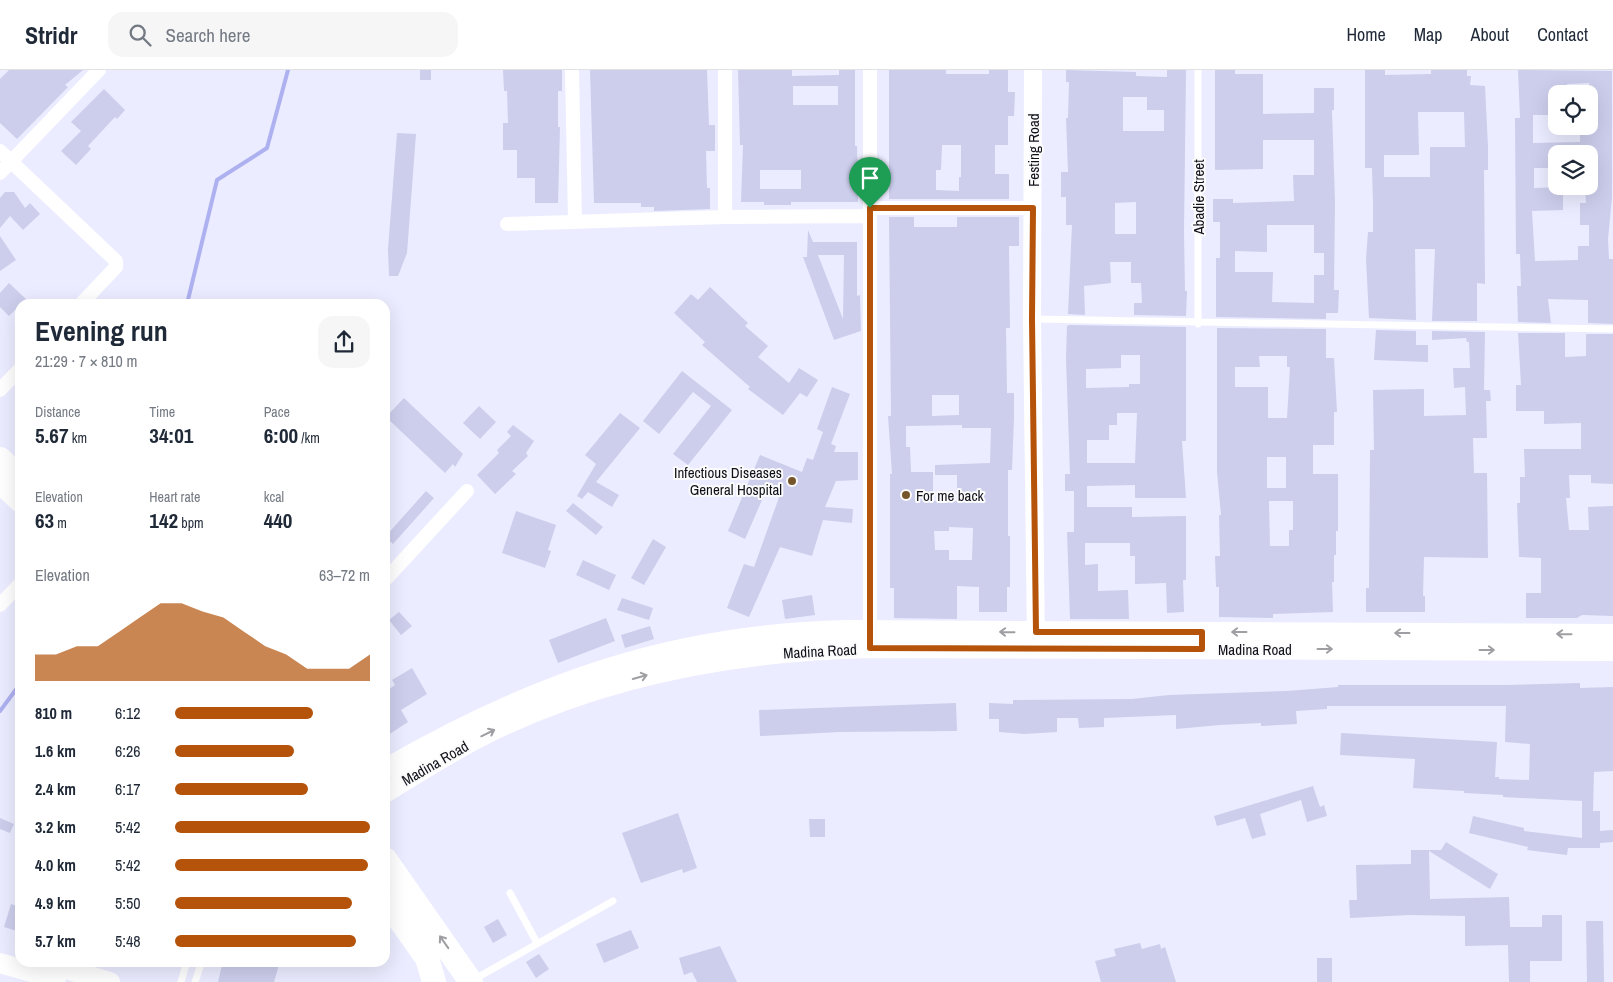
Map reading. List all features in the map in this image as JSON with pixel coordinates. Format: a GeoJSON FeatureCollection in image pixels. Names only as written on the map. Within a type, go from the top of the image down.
{"type":"FeatureCollection","features":[{"type":"Feature","properties":{"kind":"highway"},"geometry":{"type":"LineString","coordinates":[[0,459],[15,473]]}},
{"type":"Feature","properties":{"kind":"highway"},"geometry":{"type":"LineString","coordinates":[[0,481],[15,495]]}},
{"type":"Feature","properties":{"kind":"highway"},"geometry":{"type":"LineString","coordinates":[[390,866],[471,982]]}},
{"type":"Feature","properties":{"kind":"highway"},"geometry":{"type":"LineString","coordinates":[[390,905],[427,958],[434,982]]}},
{"type":"Feature","properties":{"kind":"main road","name":"Madina Road"},"geometry":{"type":"LineString","coordinates":[[390,767],[444,735],[526,696],[649,655],[686,646],[774,634],[802,631],[870,640],[1036,641],[1202,641],[1613,634]]}},
{"type":"Feature","properties":{"kind":"main road","name":"Madina Road"},"geometry":{"type":"LineString","coordinates":[[390,790],[489,732],[561,702],[621,683],[651,674],[740,657],[870,640]]}},
{"type":"Feature","properties":{"kind":"main road","name":"Madina Road"},"geometry":{"type":"LineString","coordinates":[[1202,641],[1613,651]]}},
{"type":"Feature","properties":{"kind":"main road"},"geometry":{"type":"LineString","coordinates":[[0,949],[15,954]]}},
{"type":"Feature","properties":{"kind":"main road"},"geometry":{"type":"LineString","coordinates":[[0,963],[15,965]]}},
{"type":"Feature","properties":{"kind":"main road"},"geometry":{"type":"LineString","coordinates":[[35,967],[70,971]]}},
{"type":"Feature","properties":{"kind":"main road"},"geometry":{"type":"LineString","coordinates":[[58,967],[110,982]]}},
{"type":"Feature","properties":{"kind":"street"},"geometry":{"type":"LineString","coordinates":[[0,173],[99,70]]}},
{"type":"Feature","properties":{"kind":"street"},"geometry":{"type":"LineString","coordinates":[[572,70],[575,221]]}},
{"type":"Feature","properties":{"kind":"street"},"geometry":{"type":"LineString","coordinates":[[725,70],[725,217]]}},
{"type":"Feature","properties":{"kind":"street"},"geometry":{"type":"LineString","coordinates":[[870,70],[870,640]]}},
{"type":"Feature","properties":{"kind":"street","name":"Festing Road"},"geometry":{"type":"LineString","coordinates":[[1033,70],[1032,319],[1036,641]]}},
{"type":"Feature","properties":{"kind":"street"},"geometry":{"type":"LineString","coordinates":[[0,151],[116,261],[116,267],[86,299]]}},
{"type":"Feature","properties":{"kind":"street"},"geometry":{"type":"LineString","coordinates":[[507,224],[1033,208]]}},
{"type":"Feature","properties":{"kind":"street"},"geometry":{"type":"LineString","coordinates":[[0,390],[15,374]]}},
{"type":"Feature","properties":{"kind":"street"},"geometry":{"type":"LineString","coordinates":[[390,575],[467,491]]}},
{"type":"Feature","properties":{"kind":"street"},"geometry":{"type":"LineString","coordinates":[[0,605],[15,589]]}},
{"type":"Feature","properties":{"kind":"lane","name":"Abadie Street"},"geometry":{"type":"LineString","coordinates":[[1198,70],[1198,324]]}},
{"type":"Feature","properties":{"kind":"lane"},"geometry":{"type":"LineString","coordinates":[[1032,319],[1198,324],[1354,323],[1613,329]]}},
{"type":"Feature","properties":{"kind":"lane"},"geometry":{"type":"LineString","coordinates":[[510,893],[537,943]]}},
{"type":"Feature","properties":{"kind":"lane"},"geometry":{"type":"LineString","coordinates":[[471,982],[613,901]]}},
{"type":"Feature","properties":{"kind":"lane"},"geometry":{"type":"LineString","coordinates":[[181,982],[185,967]]}},
{"type":"Feature","properties":{"kind":"lane"},"geometry":{"type":"LineString","coordinates":[[195,982],[200,967]]}},
{"type":"Feature","properties":{"kind":"building"},"geometry":{"type":"Polygon","coordinates":[[[9,70],[83,70],[65,85],[68,87],[17,139],[0,123],[0,79],[9,70]]]}},
{"type":"Feature","properties":{"kind":"building"},"geometry":{"type":"Polygon","coordinates":[[[420,70],[431,70],[431,80],[420,80],[420,70]]]}},
{"type":"Feature","properties":{"kind":"building"},"geometry":{"type":"Polygon","coordinates":[[[503,70],[562,70],[562,91],[558,91],[558,127],[560,127],[558,203],[535,203],[535,178],[517,178],[517,150],[503,150],[503,123],[508,123],[507,91],[504,91],[503,70]]]}},
{"type":"Feature","properties":{"kind":"building"},"geometry":{"type":"Polygon","coordinates":[[[590,70],[707,70],[709,125],[715,125],[715,151],[706,151],[707,188],[710,188],[710,209],[654,211],[654,207],[641,207],[641,203],[594,203],[590,70]]]}},
{"type":"Feature","properties":{"kind":"building"},"geometry":{"type":"Polygon","coordinates":[[[738,70],[792,70],[792,76],[839,75],[839,70],[855,70],[855,146],[857,146],[858,202],[791,202],[791,205],[764,205],[764,202],[741,202],[743,145],[740,145],[738,70]],[[793,86],[793,105],[838,105],[838,86],[793,86]],[[760,170],[760,189],[801,189],[801,170],[760,170]]]}},
{"type":"Feature","properties":{"kind":"building"},"geometry":{"type":"Polygon","coordinates":[[[889,70],[946,70],[946,74],[989,74],[989,70],[1008,70],[1008,92],[1015,92],[1014,116],[1008,116],[1008,145],[995,145],[995,174],[1009,174],[1009,199],[889,199],[889,70]],[[942,145],[941,170],[936,170],[936,190],[959,191],[961,145],[942,145]]]}},
{"type":"Feature","properties":{"kind":"building"},"geometry":{"type":"Polygon","coordinates":[[[1066,70],[1136,72],[1136,76],[1167,77],[1167,70],[1186,70],[1184,232],[1185,291],[1187,291],[1186,316],[1134,315],[1134,303],[1142,303],[1141,283],[1131,283],[1131,262],[1110,262],[1111,283],[1084,286],[1085,315],[1068,314],[1072,225],[1066,225],[1066,197],[1061,197],[1061,172],[1068,172],[1066,118],[1068,118],[1069,82],[1066,82],[1066,70]],[[1123,97],[1123,131],[1164,131],[1164,110],[1147,110],[1147,97],[1123,97]],[[1136,202],[1115,203],[1115,234],[1136,234],[1136,202]]]}},
{"type":"Feature","properties":{"kind":"building"},"geometry":{"type":"Polygon","coordinates":[[[1215,70],[1235,70],[1235,74],[1263,74],[1263,114],[1314,113],[1314,88],[1334,88],[1334,110],[1332,110],[1335,202],[1334,290],[1339,290],[1338,313],[1326,313],[1326,319],[1216,317],[1216,258],[1220,258],[1220,222],[1213,222],[1213,199],[1233,199],[1233,203],[1294,201],[1293,175],[1314,175],[1314,140],[1263,140],[1263,169],[1215,170],[1215,70]],[[1267,225],[1267,252],[1235,251],[1235,272],[1273,272],[1272,302],[1314,303],[1314,275],[1324,275],[1324,253],[1314,253],[1314,225],[1267,225]]]}},
{"type":"Feature","properties":{"kind":"building"},"geometry":{"type":"Polygon","coordinates":[[[1365,70],[1385,70],[1385,75],[1431,74],[1431,70],[1467,70],[1467,76],[1471,76],[1470,85],[1485,86],[1488,170],[1484,170],[1485,284],[1477,283],[1477,321],[1432,321],[1435,249],[1415,249],[1416,320],[1369,318],[1366,259],[1368,232],[1373,232],[1373,202],[1372,168],[1365,168],[1365,70]],[[1418,112],[1419,155],[1384,155],[1384,177],[1430,177],[1430,147],[1465,147],[1464,112],[1418,112]]]}},
{"type":"Feature","properties":{"kind":"building"},"geometry":{"type":"Polygon","coordinates":[[[1518,70],[1612,71],[1612,198],[1608,239],[1609,259],[1613,259],[1613,324],[1588,323],[1588,300],[1548,299],[1551,323],[1518,322],[1517,286],[1521,286],[1520,254],[1516,254],[1515,118],[1520,118],[1518,70]],[[1548,145],[1548,168],[1534,168],[1534,188],[1548,188],[1548,195],[1563,195],[1563,210],[1532,211],[1535,261],[1578,260],[1578,246],[1589,246],[1589,225],[1580,225],[1580,203],[1586,203],[1585,195],[1598,195],[1598,145],[1548,145]]]}},
{"type":"Feature","properties":{"kind":"building"},"geometry":{"type":"Polygon","coordinates":[[[104,89],[125,110],[117,119],[115,117],[88,146],[91,149],[76,165],[61,151],[81,131],[71,122],[104,89]]]}},
{"type":"Feature","properties":{"kind":"building"},"geometry":{"type":"Polygon","coordinates":[[[397,133],[416,134],[407,253],[398,276],[389,276],[388,249],[397,133]]]}},
{"type":"Feature","properties":{"kind":"building"},"geometry":{"type":"Polygon","coordinates":[[[5,192],[14,192],[25,208],[30,203],[40,214],[23,230],[10,216],[0,228],[0,198],[5,192]]]}},
{"type":"Feature","properties":{"kind":"building"},"geometry":{"type":"Polygon","coordinates":[[[889,217],[914,217],[914,227],[957,227],[957,217],[1019,217],[1019,246],[1009,246],[1010,328],[1006,328],[1007,393],[1014,393],[1012,470],[1008,470],[1010,587],[1007,587],[1007,612],[979,612],[979,587],[957,586],[957,619],[894,618],[894,588],[890,588],[890,474],[892,474],[888,416],[891,416],[889,217]],[[932,395],[932,416],[959,415],[959,395],[932,395]],[[962,425],[906,426],[906,447],[910,447],[911,472],[933,472],[933,501],[957,501],[957,475],[935,475],[935,465],[990,463],[991,428],[962,428],[962,425]],[[949,527],[949,531],[934,531],[935,550],[949,550],[949,560],[972,560],[973,528],[949,527]]]}},
{"type":"Feature","properties":{"kind":"building"},"geometry":{"type":"Polygon","coordinates":[[[808,230],[813,242],[857,242],[857,296],[860,295],[861,331],[834,340],[803,257],[807,257],[808,230]],[[818,255],[843,319],[844,255],[818,255]]]}},
{"type":"Feature","properties":{"kind":"building"},"geometry":{"type":"Polygon","coordinates":[[[0,236],[16,260],[0,271],[0,236]]]}},
{"type":"Feature","properties":{"kind":"building"},"geometry":{"type":"Polygon","coordinates":[[[9,283],[26,299],[15,299],[15,310],[9,316],[0,307],[0,293],[9,283]]]}},
{"type":"Feature","properties":{"kind":"building"},"geometry":{"type":"Polygon","coordinates":[[[710,287],[748,323],[745,326],[768,346],[758,357],[789,383],[799,368],[818,380],[807,397],[800,393],[783,415],[748,389],[750,387],[702,345],[705,342],[674,313],[691,294],[698,300],[710,287]]]}},
{"type":"Feature","properties":{"kind":"building"},"geometry":{"type":"Polygon","coordinates":[[[1067,326],[1186,327],[1186,441],[1182,441],[1186,498],[1135,498],[1135,485],[1087,486],[1087,507],[1132,507],[1132,517],[1186,516],[1186,580],[1183,580],[1184,612],[1167,613],[1166,583],[1135,584],[1135,556],[1130,556],[1130,543],[1085,543],[1085,565],[1098,564],[1098,591],[1128,590],[1129,619],[1070,619],[1067,532],[1074,532],[1074,491],[1065,491],[1065,474],[1070,474],[1066,359],[1067,326]],[[1121,355],[1121,368],[1086,369],[1086,388],[1129,387],[1129,384],[1140,384],[1140,355],[1121,355]],[[1117,413],[1117,425],[1109,425],[1109,440],[1087,440],[1087,463],[1135,463],[1137,413],[1117,413]]]}},
{"type":"Feature","properties":{"kind":"building"},"geometry":{"type":"Polygon","coordinates":[[[1217,328],[1326,329],[1326,358],[1334,358],[1337,412],[1334,412],[1334,445],[1313,445],[1313,474],[1338,474],[1338,531],[1336,531],[1336,555],[1334,555],[1334,582],[1332,582],[1333,612],[1273,614],[1273,618],[1219,617],[1219,587],[1216,587],[1215,556],[1220,556],[1219,515],[1221,515],[1217,472],[1217,328]],[[1259,356],[1260,367],[1235,367],[1235,387],[1268,387],[1268,418],[1287,418],[1290,367],[1287,367],[1287,356],[1259,356]],[[1267,457],[1267,488],[1286,488],[1286,457],[1267,457]],[[1269,501],[1270,546],[1289,546],[1289,530],[1293,530],[1293,501],[1269,501]]]}},
{"type":"Feature","properties":{"kind":"building"},"geometry":{"type":"Polygon","coordinates":[[[1376,330],[1416,331],[1416,345],[1428,345],[1428,362],[1374,360],[1376,330]]]}},
{"type":"Feature","properties":{"kind":"building"},"geometry":{"type":"Polygon","coordinates":[[[1432,331],[1485,332],[1484,390],[1490,390],[1491,401],[1486,401],[1487,438],[1473,438],[1474,473],[1487,473],[1488,558],[1424,557],[1423,596],[1425,596],[1425,612],[1366,612],[1366,588],[1369,588],[1370,450],[1374,450],[1373,390],[1424,389],[1424,416],[1466,415],[1465,387],[1454,388],[1453,368],[1470,368],[1469,342],[1467,342],[1466,338],[1432,340],[1432,331]]]}},
{"type":"Feature","properties":{"kind":"building"},"geometry":{"type":"Polygon","coordinates":[[[1518,333],[1565,333],[1565,357],[1586,356],[1586,334],[1613,334],[1613,484],[1591,483],[1591,475],[1569,475],[1570,498],[1566,498],[1569,530],[1589,530],[1588,507],[1613,506],[1613,616],[1582,615],[1577,618],[1526,618],[1526,593],[1541,593],[1541,558],[1519,557],[1517,503],[1520,503],[1520,477],[1525,477],[1524,449],[1581,449],[1581,423],[1544,424],[1544,411],[1516,411],[1516,385],[1521,385],[1518,333]]]}},
{"type":"Feature","properties":{"kind":"building"},"geometry":{"type":"Polygon","coordinates":[[[682,371],[732,410],[688,465],[673,454],[711,406],[693,392],[659,434],[643,421],[682,371]]]}},
{"type":"Feature","properties":{"kind":"building"},"geometry":{"type":"Polygon","coordinates":[[[832,387],[850,394],[831,444],[836,446],[834,452],[858,452],[858,480],[836,481],[825,507],[853,509],[852,523],[823,520],[812,556],[780,547],[749,617],[727,608],[744,564],[754,567],[782,489],[769,484],[745,539],[728,531],[760,455],[802,472],[807,458],[813,460],[823,432],[817,429],[832,387]]]}},
{"type":"Feature","properties":{"kind":"building"},"geometry":{"type":"Polygon","coordinates":[[[404,398],[463,454],[455,467],[453,464],[445,473],[390,421],[390,413],[404,398]]]}},
{"type":"Feature","properties":{"kind":"building"},"geometry":{"type":"Polygon","coordinates":[[[479,406],[496,422],[480,439],[463,423],[479,406]]]}},
{"type":"Feature","properties":{"kind":"building"},"geometry":{"type":"Polygon","coordinates":[[[620,413],[640,428],[596,482],[619,495],[612,507],[588,492],[582,499],[577,496],[596,464],[585,455],[620,413]]]}},
{"type":"Feature","properties":{"kind":"building"},"geometry":{"type":"Polygon","coordinates":[[[513,425],[534,441],[526,453],[528,456],[512,471],[516,474],[495,494],[477,475],[499,453],[497,450],[511,436],[507,432],[513,425]]]}},
{"type":"Feature","properties":{"kind":"building"},"geometry":{"type":"Polygon","coordinates":[[[426,491],[434,498],[393,544],[390,541],[390,531],[426,491]]]}},
{"type":"Feature","properties":{"kind":"building"},"geometry":{"type":"Polygon","coordinates":[[[573,503],[603,527],[596,535],[566,511],[573,503]]]}},
{"type":"Feature","properties":{"kind":"building"},"geometry":{"type":"Polygon","coordinates":[[[516,511],[556,525],[548,550],[551,551],[545,568],[502,553],[516,511]]]}},
{"type":"Feature","properties":{"kind":"building"},"geometry":{"type":"Polygon","coordinates":[[[653,539],[666,547],[644,585],[631,578],[653,539]]]}},
{"type":"Feature","properties":{"kind":"building"},"geometry":{"type":"Polygon","coordinates":[[[583,560],[616,575],[609,590],[576,575],[583,560]]]}},
{"type":"Feature","properties":{"kind":"building"},"geometry":{"type":"Polygon","coordinates":[[[812,595],[815,615],[785,619],[782,600],[812,595]]]}},
{"type":"Feature","properties":{"kind":"building"},"geometry":{"type":"Polygon","coordinates":[[[622,598],[653,608],[649,620],[617,610],[622,598]]]}},
{"type":"Feature","properties":{"kind":"building"},"geometry":{"type":"Polygon","coordinates":[[[399,612],[412,626],[401,635],[390,619],[399,612]]]}},
{"type":"Feature","properties":{"kind":"building"},"geometry":{"type":"Polygon","coordinates":[[[606,618],[615,641],[558,663],[549,640],[606,618]]]}},
{"type":"Feature","properties":{"kind":"building"},"geometry":{"type":"Polygon","coordinates":[[[650,626],[654,639],[625,648],[621,635],[650,626]]]}},
{"type":"Feature","properties":{"kind":"building"},"geometry":{"type":"Polygon","coordinates":[[[412,668],[427,694],[401,710],[408,722],[390,734],[390,688],[395,685],[392,680],[412,668]]]}},
{"type":"Feature","properties":{"kind":"building"},"geometry":{"type":"Polygon","coordinates":[[[1580,683],[1580,688],[1613,687],[1613,771],[1594,772],[1593,811],[1600,811],[1600,831],[1613,830],[1613,842],[1600,843],[1600,848],[1568,848],[1567,855],[1527,850],[1528,847],[1469,833],[1473,816],[1524,828],[1524,831],[1582,838],[1582,801],[1503,797],[1503,795],[1464,793],[1464,791],[1413,788],[1415,759],[1340,755],[1341,733],[1497,742],[1495,777],[1499,777],[1499,779],[1529,780],[1530,744],[1505,742],[1506,706],[1327,706],[1327,709],[1296,711],[1297,724],[1261,726],[1261,723],[1176,729],[1176,715],[1104,718],[1104,727],[1079,728],[1078,718],[1057,718],[1057,732],[1024,734],[999,732],[999,719],[989,719],[989,703],[1013,704],[1013,700],[1132,699],[1169,695],[1287,691],[1338,687],[1338,685],[1580,683]]]}},
{"type":"Feature","properties":{"kind":"building"},"geometry":{"type":"Polygon","coordinates":[[[956,703],[957,731],[840,732],[760,736],[759,710],[956,703]]]}},
{"type":"Feature","properties":{"kind":"building"},"geometry":{"type":"Polygon","coordinates":[[[1313,786],[1320,807],[1324,805],[1327,816],[1307,822],[1301,800],[1260,814],[1266,835],[1252,839],[1245,818],[1217,826],[1214,816],[1313,786]]]}},
{"type":"Feature","properties":{"kind":"building"},"geometry":{"type":"Polygon","coordinates":[[[678,813],[697,868],[683,873],[682,869],[641,883],[622,833],[678,813]]]}},
{"type":"Feature","properties":{"kind":"building"},"geometry":{"type":"Polygon","coordinates":[[[0,818],[14,824],[10,833],[0,829],[0,818]]]}},
{"type":"Feature","properties":{"kind":"building"},"geometry":{"type":"Polygon","coordinates":[[[809,819],[825,819],[825,837],[810,837],[809,819]]]}},
{"type":"Feature","properties":{"kind":"building"},"geometry":{"type":"Polygon","coordinates":[[[1446,842],[1498,874],[1490,889],[1429,851],[1430,899],[1509,897],[1510,927],[1542,927],[1542,915],[1562,915],[1562,961],[1530,961],[1530,982],[1509,982],[1508,945],[1465,946],[1465,916],[1409,915],[1350,918],[1349,900],[1357,900],[1356,865],[1411,864],[1411,850],[1441,850],[1446,842]]]}},
{"type":"Feature","properties":{"kind":"building"},"geometry":{"type":"Polygon","coordinates":[[[11,904],[15,905],[15,930],[4,927],[11,904]]]}},
{"type":"Feature","properties":{"kind":"building"},"geometry":{"type":"Polygon","coordinates":[[[498,919],[507,935],[493,943],[484,927],[498,919]]]}},
{"type":"Feature","properties":{"kind":"building"},"geometry":{"type":"Polygon","coordinates":[[[1586,921],[1603,921],[1604,982],[1587,982],[1586,921]]]}},
{"type":"Feature","properties":{"kind":"building"},"geometry":{"type":"Polygon","coordinates":[[[631,930],[639,948],[604,963],[596,944],[631,930]]]}},
{"type":"Feature","properties":{"kind":"building"},"geometry":{"type":"Polygon","coordinates":[[[1140,943],[1142,949],[1160,944],[1161,949],[1165,947],[1176,982],[1101,982],[1095,961],[1116,956],[1114,949],[1140,943]]]}},
{"type":"Feature","properties":{"kind":"building"},"geometry":{"type":"Polygon","coordinates":[[[720,946],[737,982],[697,982],[692,972],[684,975],[679,958],[720,946]]]}},
{"type":"Feature","properties":{"kind":"building"},"geometry":{"type":"Polygon","coordinates":[[[539,954],[549,969],[536,978],[526,962],[539,954]]]}},
{"type":"Feature","properties":{"kind":"building"},"geometry":{"type":"Polygon","coordinates":[[[1317,958],[1332,958],[1332,982],[1317,982],[1317,958]]]}},
{"type":"Feature","properties":{"kind":"building"},"geometry":{"type":"Polygon","coordinates":[[[222,967],[278,967],[274,982],[218,982],[222,967]]]}},
{"type":"Feature","properties":{"kind":"waterway"},"geometry":{"type":"LineString","coordinates":[[188,299],[217,180],[267,148],[288,70]]}},
{"type":"Feature","properties":{"kind":"waterway"},"geometry":{"type":"LineString","coordinates":[[0,711],[15,691]]}},
{"type":"Feature","properties":{"kind":"place","name":"Infectious Diseases General Hospital"},"geometry":{"type":"Point","coordinates":[792,481]}},
{"type":"Feature","properties":{"kind":"place","name":"For me back"},"geometry":{"type":"Point","coordinates":[906,495]}},
{"type":"Feature","properties":{"kind":"route"},"geometry":{"type":"LineString","coordinates":[[870,208],[1033,208],[1032,319],[1036,632],[1202,632],[1202,649],[870,648],[870,208]]}}]}
